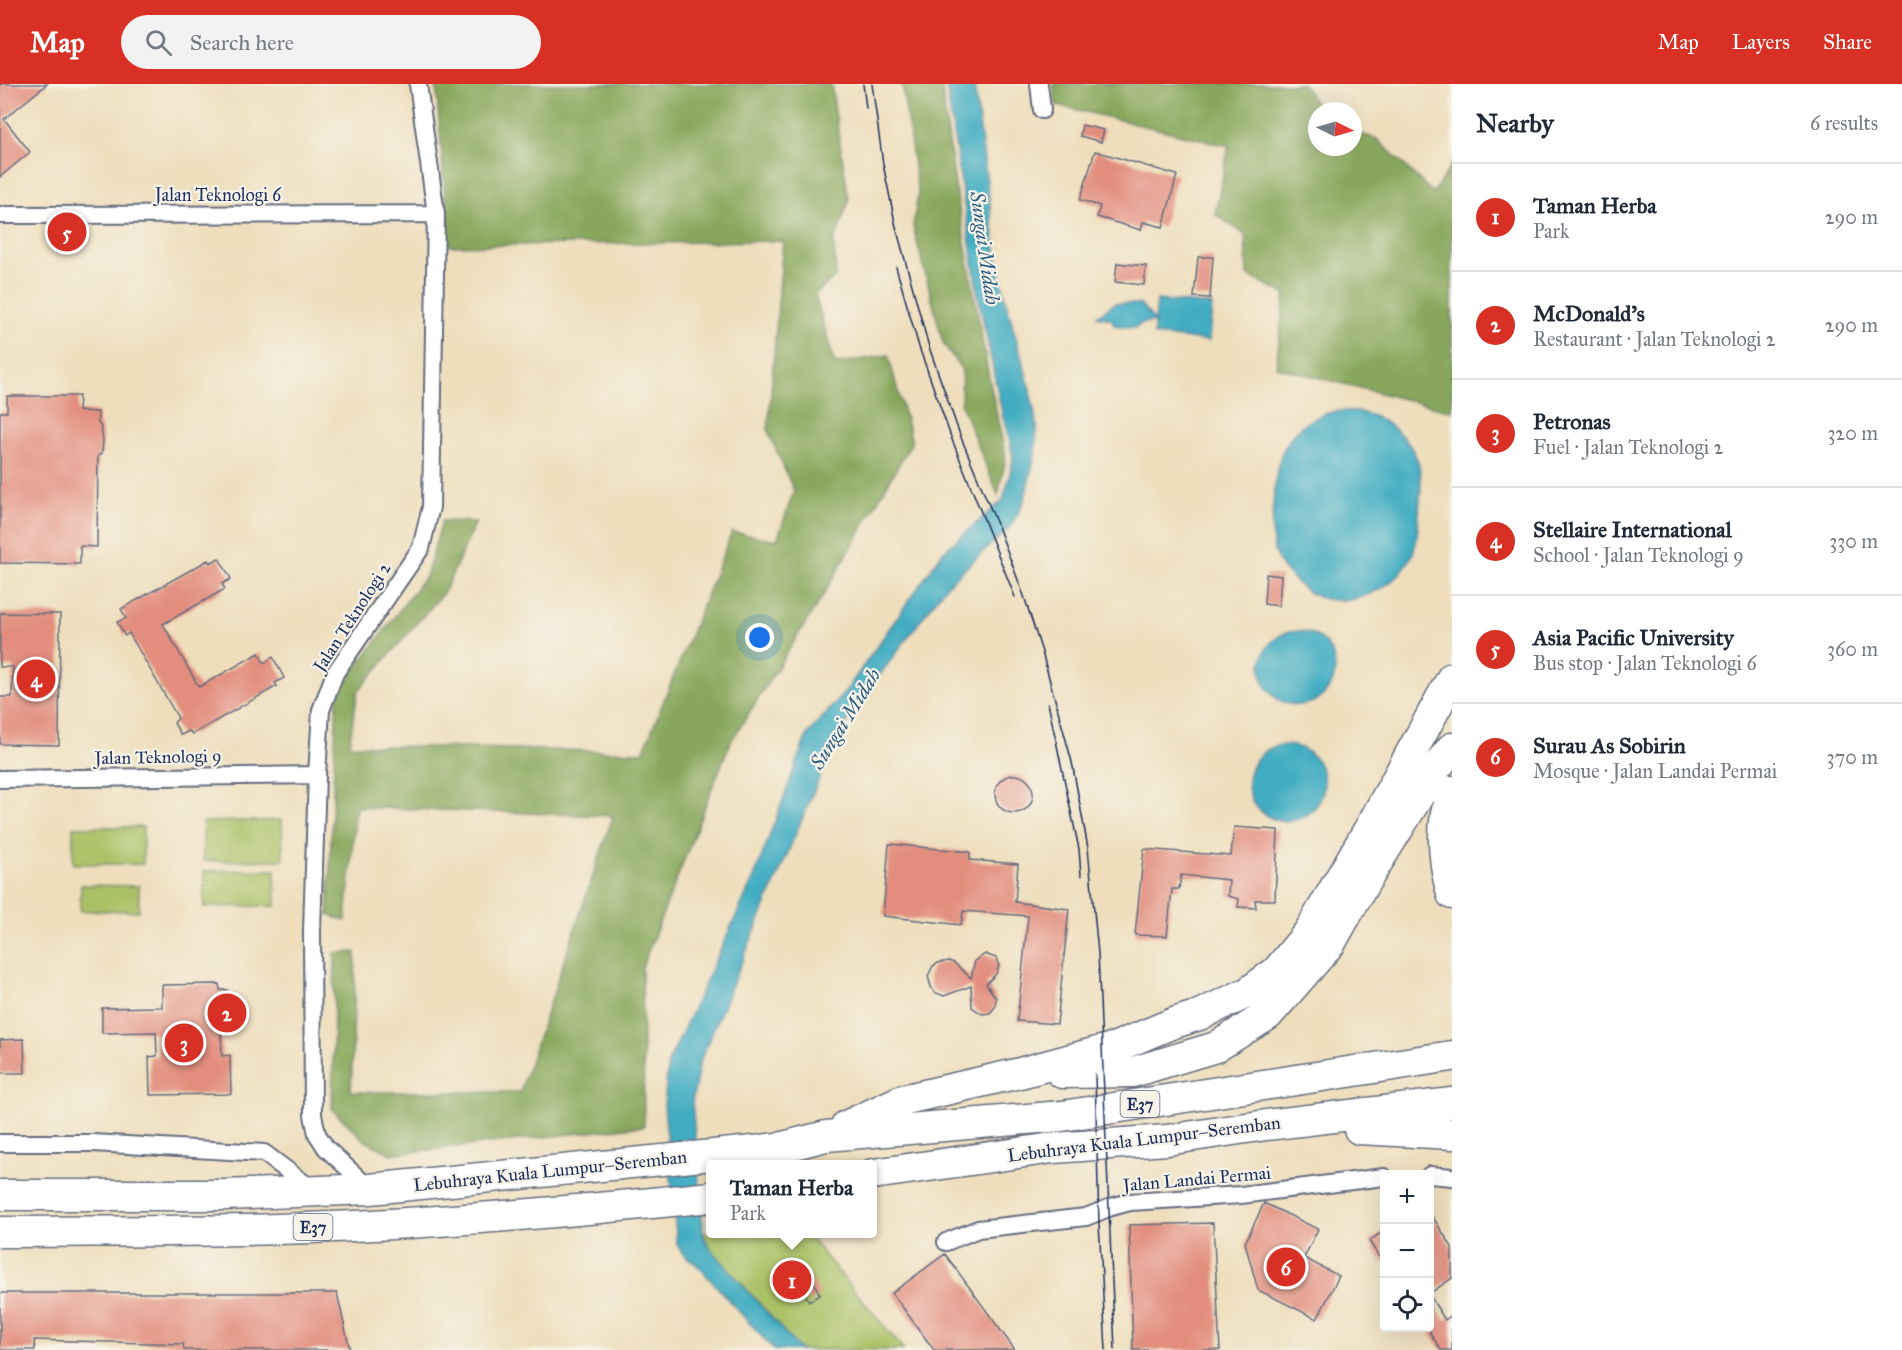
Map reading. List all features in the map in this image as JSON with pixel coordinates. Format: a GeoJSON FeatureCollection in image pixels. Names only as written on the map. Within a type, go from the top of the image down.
{"type":"FeatureCollection","features":[{"type":"Feature","properties":{"kind":"highway"},"geometry":{"type":"LineString","coordinates":[[826,1136],[902,1100],[1020,1073],[1116,1047],[1199,1015],[1247,993],[1277,971],[1309,932],[1376,817],[1452,678]]}},
{"type":"Feature","properties":{"kind":"highway"},"geometry":{"type":"LineString","coordinates":[[1020,1073],[1133,1072],[1216,1047],[1268,1015],[1330,944],[1434,769],[1452,748]]}},
{"type":"Feature","properties":{"kind":"highway"},"geometry":{"type":"LineString","coordinates":[[1452,791],[1445,823],[1444,847],[1452,894]]}},
{"type":"Feature","properties":{"kind":"highway","name":"Lebuhraya Kuala Lumpur–Seremban"},"geometry":{"type":"LineString","coordinates":[[0,1195],[130,1196],[370,1189],[753,1151],[783,1147],[826,1136],[1062,1116],[1452,1056]]}},
{"type":"Feature","properties":{"kind":"highway","name":"Lebuhraya Kuala Lumpur–Seremban"},"geometry":{"type":"LineString","coordinates":[[877,1173],[1053,1148],[1167,1140],[1266,1125],[1452,1103]]}},
{"type":"Feature","properties":{"kind":"highway"},"geometry":{"type":"LineString","coordinates":[[1419,1108],[1452,1115]]}},
{"type":"Feature","properties":{"kind":"highway"},"geometry":{"type":"LineString","coordinates":[[1266,1125],[1452,1134]]}},
{"type":"Feature","properties":{"kind":"highway","name":"Lebuhraya Kuala Lumpur–Seremban"},"geometry":{"type":"LineString","coordinates":[[0,1232],[288,1229],[370,1225],[625,1206],[706,1198]]}},
{"type":"Feature","properties":{"kind":"street","name":"Jalan Teknologi 2"},"geometry":{"type":"LineString","coordinates":[[370,1189],[326,1148],[317,1134],[313,1115],[312,930],[317,775],[321,710],[335,673],[421,548],[431,507],[436,214],[418,84]]}},
{"type":"Feature","properties":{"kind":"street"},"geometry":{"type":"LineString","coordinates":[[1039,84],[1042,110]]}},
{"type":"Feature","properties":{"kind":"street","name":"Jalan Teknologi 6"},"geometry":{"type":"LineString","coordinates":[[0,215],[436,214]]}},
{"type":"Feature","properties":{"kind":"street","name":"Jalan Teknologi 9"},"geometry":{"type":"LineString","coordinates":[[0,779],[317,775]]}},
{"type":"Feature","properties":{"kind":"street"},"geometry":{"type":"LineString","coordinates":[[0,1143],[93,1143],[264,1153],[316,1192]]}},
{"type":"Feature","properties":{"kind":"street"},"geometry":{"type":"LineString","coordinates":[[1434,1176],[1452,1177]]}},
{"type":"Feature","properties":{"kind":"street","name":"Jalan Landai Permai"},"geometry":{"type":"LineString","coordinates":[[946,1242],[978,1229],[1086,1217],[1111,1207],[1130,1203],[1241,1195],[1380,1178]]}},
{"type":"Feature","properties":{"kind":"green space"},"geometry":{"type":"Polygon","coordinates":[[[436,84],[831,84],[849,201],[834,242],[836,276],[815,295],[835,364],[888,355],[912,442],[827,589],[730,743],[642,967],[644,1126],[392,1154],[365,1141],[332,1109],[335,953],[356,952],[351,1092],[520,1092],[613,816],[356,807],[346,921],[328,915],[337,693],[427,574],[442,521],[476,522],[444,592],[358,691],[349,745],[643,752],[732,532],[777,540],[794,491],[768,431],[783,241],[449,246],[436,84]]]}},
{"type":"Feature","properties":{"kind":"green space"},"geometry":{"type":"Polygon","coordinates":[[[902,84],[941,84],[955,186],[989,378],[1006,458],[998,495],[961,404],[962,370],[943,343],[913,226],[918,194],[902,84]]]}},
{"type":"Feature","properties":{"kind":"green space"},"geometry":{"type":"Polygon","coordinates":[[[1053,84],[1303,84],[1314,102],[1308,102],[1308,156],[1362,156],[1362,135],[1377,139],[1433,193],[1452,164],[1452,411],[1276,367],[1285,294],[1247,275],[1245,235],[1215,214],[1229,146],[1056,105],[1053,84]]]}},
{"type":"Feature","properties":{"kind":"green space"},"geometry":{"type":"Polygon","coordinates":[[[282,820],[283,860],[203,861],[203,822],[282,820]]]}},
{"type":"Feature","properties":{"kind":"green space"},"geometry":{"type":"Polygon","coordinates":[[[73,827],[143,827],[143,864],[73,864],[73,827]]]}},
{"type":"Feature","properties":{"kind":"green space"},"geometry":{"type":"Polygon","coordinates":[[[275,870],[276,906],[204,907],[204,871],[275,870]]]}},
{"type":"Feature","properties":{"kind":"green space"},"geometry":{"type":"Polygon","coordinates":[[[81,885],[139,886],[139,911],[80,911],[81,885]]]}},
{"type":"Feature","properties":{"kind":"green space"},"geometry":{"type":"Polygon","coordinates":[[[703,1233],[706,1233],[706,1238],[810,1238],[904,1350],[800,1350],[710,1248],[703,1233]]]}},
{"type":"Feature","properties":{"kind":"water","name":"Sungai Midah"},"geometry":{"type":"Polygon","coordinates":[[[946,84],[974,84],[998,266],[1029,385],[1037,427],[1035,454],[1025,498],[1009,528],[947,585],[837,736],[700,1061],[692,1102],[704,1239],[800,1350],[774,1350],[698,1266],[682,1253],[677,1244],[664,1106],[668,1063],[755,875],[807,735],[845,692],[943,552],[1003,500],[1013,459],[978,295],[946,84]]]}},
{"type":"Feature","properties":{"kind":"water"},"geometry":{"type":"Polygon","coordinates":[[[1157,300],[1212,305],[1209,341],[1154,335],[1154,322],[1142,323],[1135,328],[1114,325],[1112,319],[1097,316],[1115,303],[1140,304],[1155,321],[1157,300]]]}},
{"type":"Feature","properties":{"kind":"water"},"geometry":{"type":"Polygon","coordinates":[[[1336,411],[1363,413],[1392,427],[1408,443],[1418,462],[1421,477],[1417,538],[1413,553],[1406,565],[1397,576],[1374,592],[1346,600],[1318,597],[1301,586],[1279,563],[1272,534],[1275,481],[1284,449],[1292,435],[1303,425],[1336,411]]]}},
{"type":"Feature","properties":{"kind":"water"},"geometry":{"type":"Polygon","coordinates":[[[1291,631],[1305,631],[1319,637],[1329,647],[1335,661],[1333,682],[1319,699],[1305,705],[1291,705],[1277,699],[1267,689],[1261,675],[1261,661],[1267,647],[1277,637],[1291,631]]]}},
{"type":"Feature","properties":{"kind":"water"},"geometry":{"type":"Polygon","coordinates":[[[1286,745],[1301,748],[1313,756],[1321,768],[1324,783],[1321,798],[1313,810],[1301,818],[1286,821],[1271,818],[1259,810],[1251,798],[1248,783],[1251,768],[1259,756],[1271,748],[1286,745]]]}},
{"type":"Feature","properties":{"kind":"building"},"geometry":{"type":"Polygon","coordinates":[[[0,84],[47,84],[4,119],[30,152],[0,177],[0,84]]]}},
{"type":"Feature","properties":{"kind":"building"},"geometry":{"type":"Polygon","coordinates":[[[1082,125],[1104,130],[1101,142],[1080,136],[1082,125]]]}},
{"type":"Feature","properties":{"kind":"building"},"geometry":{"type":"Polygon","coordinates":[[[1095,151],[1177,175],[1163,227],[1143,222],[1141,230],[1097,217],[1100,206],[1080,200],[1095,151]]]}},
{"type":"Feature","properties":{"kind":"building"},"geometry":{"type":"Polygon","coordinates":[[[1198,257],[1213,257],[1210,298],[1194,297],[1198,257]]]}},
{"type":"Feature","properties":{"kind":"building"},"geometry":{"type":"Polygon","coordinates":[[[1117,263],[1146,266],[1144,285],[1115,282],[1117,263]]]}},
{"type":"Feature","properties":{"kind":"building"},"geometry":{"type":"Polygon","coordinates":[[[7,396],[79,396],[78,411],[98,412],[98,423],[103,440],[102,453],[98,456],[97,547],[80,546],[80,564],[0,563],[0,412],[7,412],[7,396]]]}},
{"type":"Feature","properties":{"kind":"building"},"geometry":{"type":"Polygon","coordinates":[[[219,558],[231,579],[222,584],[225,589],[163,624],[199,687],[259,653],[264,663],[273,657],[284,678],[275,683],[277,686],[193,734],[189,731],[181,735],[174,723],[178,718],[129,633],[125,636],[117,622],[126,618],[121,609],[208,560],[210,563],[219,558]]]}},
{"type":"Feature","properties":{"kind":"building"},"geometry":{"type":"Polygon","coordinates":[[[1266,574],[1281,576],[1279,606],[1264,604],[1266,574]]]}},
{"type":"Feature","properties":{"kind":"building"},"geometry":{"type":"Polygon","coordinates":[[[0,613],[60,614],[59,745],[0,744],[0,697],[12,697],[13,667],[0,667],[0,613]]]}},
{"type":"Feature","properties":{"kind":"building"},"geometry":{"type":"Polygon","coordinates":[[[1014,775],[1027,781],[1033,794],[1027,807],[1014,813],[1001,807],[995,794],[1001,781],[1014,775]]]}},
{"type":"Feature","properties":{"kind":"building"},"geometry":{"type":"Polygon","coordinates":[[[1234,827],[1278,830],[1275,900],[1255,900],[1256,908],[1238,907],[1239,899],[1228,896],[1229,880],[1181,875],[1179,889],[1172,889],[1167,936],[1135,935],[1144,849],[1231,856],[1234,827]]]}},
{"type":"Feature","properties":{"kind":"building"},"geometry":{"type":"Polygon","coordinates":[[[889,844],[970,852],[970,860],[1018,864],[1015,902],[1069,909],[1057,1024],[1017,1021],[1028,916],[963,911],[961,925],[883,916],[889,844]]]}},
{"type":"Feature","properties":{"kind":"building"},"geometry":{"type":"Polygon","coordinates":[[[985,954],[996,958],[999,966],[996,974],[986,984],[996,998],[995,1007],[990,1013],[982,1014],[972,1007],[971,986],[944,996],[934,992],[928,976],[933,966],[949,961],[971,978],[975,961],[985,954]]]}},
{"type":"Feature","properties":{"kind":"building"},"geometry":{"type":"Polygon","coordinates":[[[219,984],[220,990],[227,990],[227,998],[239,998],[239,1031],[221,1031],[222,1056],[230,1055],[231,1094],[150,1095],[149,1057],[157,1056],[156,1032],[102,1033],[102,1008],[162,1007],[162,985],[219,984]]]}},
{"type":"Feature","properties":{"kind":"building"},"geometry":{"type":"Polygon","coordinates":[[[24,1039],[25,1073],[0,1073],[0,1040],[24,1039]]]}},
{"type":"Feature","properties":{"kind":"building"},"geometry":{"type":"Polygon","coordinates":[[[1264,1203],[1318,1229],[1304,1258],[1339,1276],[1317,1319],[1258,1290],[1245,1243],[1264,1203]]]}},
{"type":"Feature","properties":{"kind":"building"},"geometry":{"type":"Polygon","coordinates":[[[1434,1219],[1452,1247],[1452,1278],[1434,1290],[1434,1219]]]}},
{"type":"Feature","properties":{"kind":"building"},"geometry":{"type":"Polygon","coordinates":[[[1213,1223],[1220,1350],[1133,1350],[1129,1225],[1213,1223]]]}},
{"type":"Feature","properties":{"kind":"building"},"geometry":{"type":"Polygon","coordinates":[[[1380,1234],[1380,1259],[1369,1241],[1380,1234]]]}},
{"type":"Feature","properties":{"kind":"building"},"geometry":{"type":"Polygon","coordinates":[[[945,1254],[1015,1350],[934,1350],[892,1293],[945,1254]]]}},
{"type":"Feature","properties":{"kind":"building"},"geometry":{"type":"Polygon","coordinates":[[[814,1282],[820,1295],[809,1301],[802,1288],[814,1282]]]}},
{"type":"Feature","properties":{"kind":"building"},"geometry":{"type":"Polygon","coordinates":[[[0,1293],[337,1293],[350,1350],[184,1350],[183,1344],[34,1340],[35,1350],[0,1350],[0,1293]]]}},
{"type":"Feature","properties":{"kind":"building"},"geometry":{"type":"Polygon","coordinates":[[[1434,1302],[1445,1320],[1452,1315],[1452,1350],[1441,1350],[1430,1333],[1434,1332],[1434,1302]]]}},
{"type":"Feature","properties":{"kind":"tram line"},"geometry":{"type":"LineString","coordinates":[[863,84],[866,108]]}},
{"type":"Feature","properties":{"kind":"tram line"},"geometry":{"type":"LineString","coordinates":[[872,84],[883,164],[896,227],[929,347],[960,435],[1024,596],[1072,762],[1088,848],[1098,953],[1115,1350]]}},
{"type":"Feature","properties":{"kind":"tram line"},"geometry":{"type":"LineString","coordinates":[[896,267],[919,347],[951,437],[1015,597]]}},
{"type":"Feature","properties":{"kind":"tram line"},"geometry":{"type":"LineString","coordinates":[[1048,703],[1079,849],[1081,876]]}},
{"type":"Feature","properties":{"kind":"tram line"},"geometry":{"type":"LineString","coordinates":[[1095,1074],[1099,1223],[1106,1350]]}},
{"type":"Feature","properties":{"kind":"place","name":"Asia Pacific University"},"geometry":{"type":"Point","coordinates":[67,232]}},
{"type":"Feature","properties":{"kind":"place","name":"Stellaire International"},"geometry":{"type":"Point","coordinates":[36,679]}},
{"type":"Feature","properties":{"kind":"place","name":"McDonald's"},"geometry":{"type":"Point","coordinates":[227,1013]}},
{"type":"Feature","properties":{"kind":"place","name":"Petronas"},"geometry":{"type":"Point","coordinates":[184,1043]}},
{"type":"Feature","properties":{"kind":"place","name":"Surau As Sobirin"},"geometry":{"type":"Point","coordinates":[1286,1267]}},
{"type":"Feature","properties":{"kind":"place","name":"Taman Herba"},"geometry":{"type":"Point","coordinates":[792,1280]}}]}
